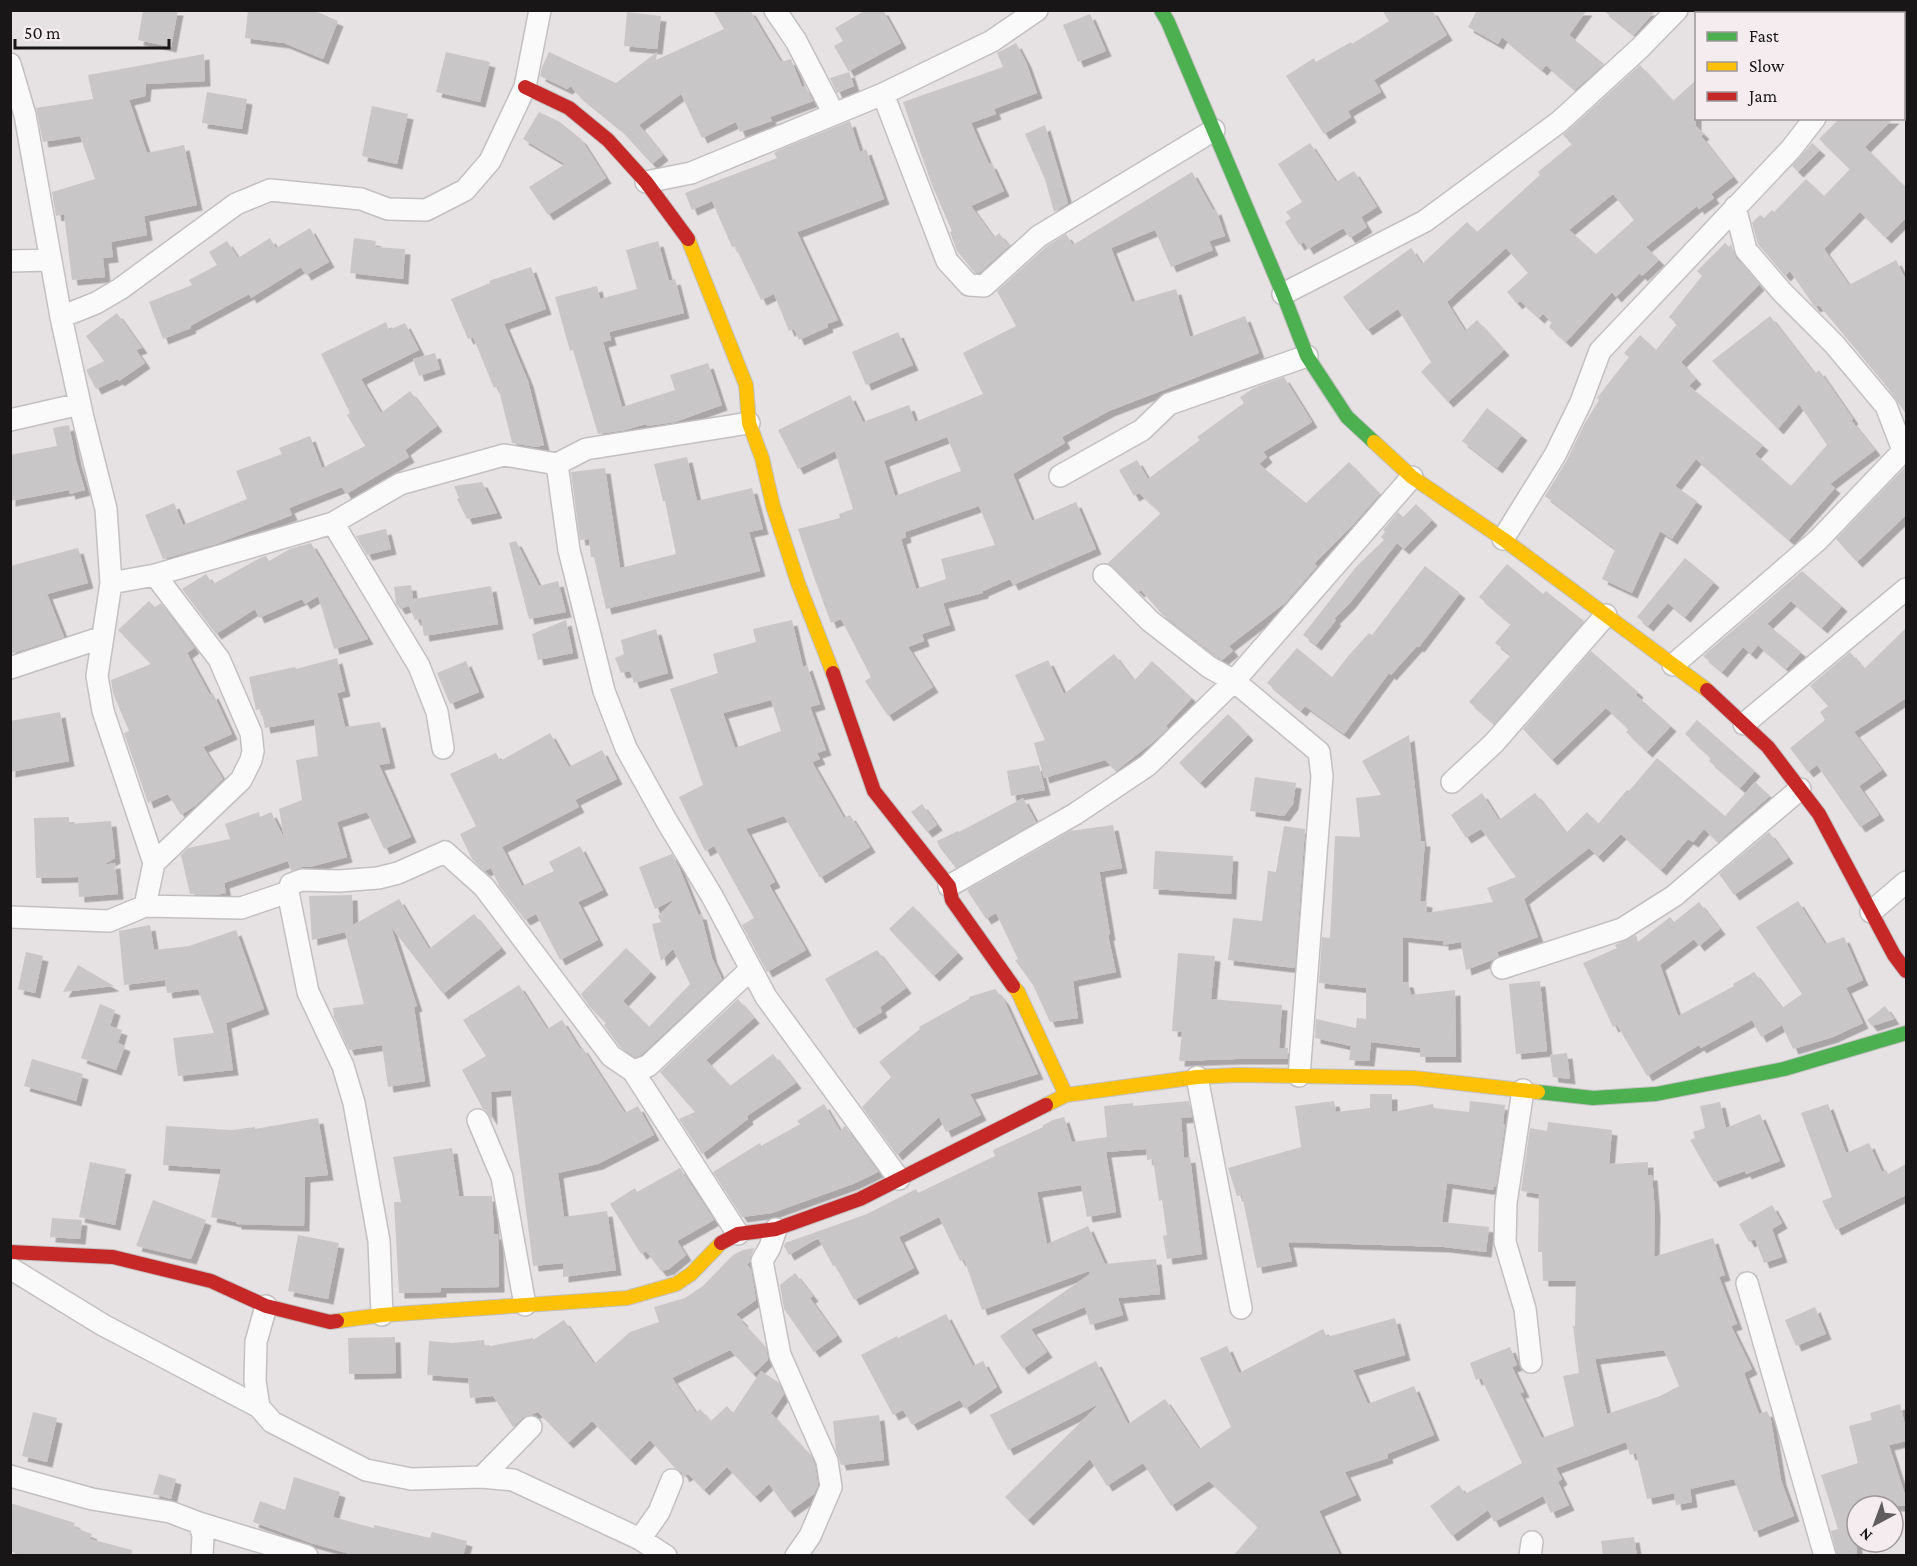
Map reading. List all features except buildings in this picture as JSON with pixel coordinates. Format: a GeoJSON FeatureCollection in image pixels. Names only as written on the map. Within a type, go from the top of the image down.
{"type":"FeatureCollection","features":[{"type":"Feature","properties":{"kind":"street"},"geometry":{"type":"LineString","coordinates":[[61,317],[96,303],[120,289],[236,204],[270,190],[361,199],[388,209],[426,210],[465,190],[490,161],[525,87],[540,10]]}},
{"type":"Feature","properties":{"kind":"street"},"geometry":{"type":"LineString","coordinates":[[775,10],[796,41],[834,114]]}},
{"type":"Feature","properties":{"kind":"street"},"geometry":{"type":"LineString","coordinates":[[646,182],[691,173],[883,94],[992,41],[1036,10]]}},
{"type":"Feature","properties":{"kind":"street"},"geometry":{"type":"LineString","coordinates":[[1161,10],[1214,130],[1307,356],[1347,417],[1412,477],[1503,539],[1705,688],[1768,747],[1819,814],[1894,955],[1906,971]]}},
{"type":"Feature","properties":{"kind":"street"},"geometry":{"type":"LineString","coordinates":[[1283,294],[1425,221],[1559,122],[1640,48],[1677,10]]}},
{"type":"Feature","properties":{"kind":"street"},"geometry":{"type":"LineString","coordinates":[[10,64],[25,115],[61,317],[106,509],[111,583],[97,676],[103,711],[154,863],[145,906]]}},
{"type":"Feature","properties":{"kind":"street"},"geometry":{"type":"LineString","coordinates":[[525,87],[569,108],[608,141],[646,182],[686,235],[746,385],[748,423],[762,458],[773,506],[798,583],[835,677],[874,791],[949,886],[952,900],[1018,992],[1066,1095]]}},
{"type":"Feature","properties":{"kind":"street"},"geometry":{"type":"LineString","coordinates":[[883,94],[946,261],[969,285],[984,286],[1039,236],[1214,130]]}},
{"type":"Feature","properties":{"kind":"street"},"geometry":{"type":"LineString","coordinates":[[1503,539],[1555,455],[1581,402],[1600,351],[1791,149],[1813,120]]}},
{"type":"Feature","properties":{"kind":"street"},"geometry":{"type":"LineString","coordinates":[[1673,665],[1818,540],[1905,449],[1886,406],[1834,344],[1782,292],[1746,250],[1735,207]]}},
{"type":"Feature","properties":{"kind":"street"},"geometry":{"type":"LineString","coordinates":[[10,261],[50,260]]}},
{"type":"Feature","properties":{"kind":"street"},"geometry":{"type":"LineString","coordinates":[[1060,476],[1142,430],[1169,404],[1307,356]]}},
{"type":"Feature","properties":{"kind":"street"},"geometry":{"type":"LineString","coordinates":[[10,420],[80,404]]}},
{"type":"Feature","properties":{"kind":"street"},"geometry":{"type":"LineString","coordinates":[[111,583],[155,575],[333,523],[400,484],[504,455],[557,464],[586,449],[748,423]]}},
{"type":"Feature","properties":{"kind":"street"},"geometry":{"type":"LineString","coordinates":[[557,464],[569,550],[604,691],[626,748],[712,896],[766,997],[899,1179]]}},
{"type":"Feature","properties":{"kind":"street"},"geometry":{"type":"LineString","coordinates":[[949,886],[1075,814],[1148,765],[1234,681],[1412,477]]}},
{"type":"Feature","properties":{"kind":"street"},"geometry":{"type":"LineString","coordinates":[[333,523],[419,666],[437,712],[443,748]]}},
{"type":"Feature","properties":{"kind":"street"},"geometry":{"type":"LineString","coordinates":[[154,863],[241,780],[253,751],[250,733],[219,659],[155,575]]}},
{"type":"Feature","properties":{"kind":"street"},"geometry":{"type":"LineString","coordinates":[[1104,575],[1150,621],[1209,667],[1234,681],[1319,752],[1322,776],[1299,1076]]}},
{"type":"Feature","properties":{"kind":"street"},"geometry":{"type":"LineString","coordinates":[[1743,724],[1906,589]]}},
{"type":"Feature","properties":{"kind":"street"},"geometry":{"type":"LineString","coordinates":[[1452,782],[1494,743],[1606,615]]}},
{"type":"Feature","properties":{"kind":"street"},"geometry":{"type":"LineString","coordinates":[[10,668],[103,637]]}},
{"type":"Feature","properties":{"kind":"street"},"geometry":{"type":"LineString","coordinates":[[1502,968],[1622,929],[1674,896],[1800,789]]}},
{"type":"Feature","properties":{"kind":"street"},"geometry":{"type":"LineString","coordinates":[[382,1315],[379,1241],[354,1103],[344,1066],[308,992],[288,892],[291,884],[302,880],[339,881],[378,878],[398,873],[445,852],[484,887],[611,1056],[633,1071],[738,1234]]}},
{"type":"Feature","properties":{"kind":"street"},"geometry":{"type":"LineString","coordinates":[[1871,912],[1906,882]]}},
{"type":"Feature","properties":{"kind":"street"},"geometry":{"type":"LineString","coordinates":[[10,917],[109,921],[145,906],[241,908],[288,892]]}},
{"type":"Feature","properties":{"kind":"street"},"geometry":{"type":"LineString","coordinates":[[633,1071],[648,1066],[751,969]]}},
{"type":"Feature","properties":{"kind":"street"},"geometry":{"type":"LineString","coordinates":[[10,1252],[112,1257],[211,1281],[266,1306],[330,1322],[382,1315],[627,1298],[676,1284],[691,1274],[723,1241],[738,1234],[776,1229],[860,1199],[1066,1095],[1197,1077],[1236,1075],[1414,1078],[1593,1098],[1656,1094],[1784,1069],[1906,1033]]}},
{"type":"Feature","properties":{"kind":"street"},"geometry":{"type":"LineString","coordinates":[[1197,1077],[1241,1308]]}},
{"type":"Feature","properties":{"kind":"street"},"geometry":{"type":"LineString","coordinates":[[1523,1090],[1506,1203],[1504,1242],[1525,1309],[1531,1362]]}},
{"type":"Feature","properties":{"kind":"street"},"geometry":{"type":"LineString","coordinates":[[478,1120],[502,1177],[525,1305]]}},
{"type":"Feature","properties":{"kind":"street"},"geometry":{"type":"LineString","coordinates":[[776,1229],[762,1261],[780,1355],[827,1461],[831,1487],[810,1536],[796,1556]]}},
{"type":"Feature","properties":{"kind":"street"},"geometry":{"type":"LineString","coordinates":[[10,1268],[103,1325],[259,1407],[272,1422],[366,1470],[411,1479],[482,1477],[513,1480],[640,1539],[666,1556]]}},
{"type":"Feature","properties":{"kind":"street"},"geometry":{"type":"LineString","coordinates":[[1747,1283],[1825,1556]]}},
{"type":"Feature","properties":{"kind":"street"},"geometry":{"type":"LineString","coordinates":[[259,1407],[255,1381],[256,1342],[266,1306]]}},
{"type":"Feature","properties":{"kind":"street"},"geometry":{"type":"LineString","coordinates":[[482,1477],[531,1427]]}},
{"type":"Feature","properties":{"kind":"street"},"geometry":{"type":"LineString","coordinates":[[10,1476],[92,1499],[170,1512],[307,1556]]}},
{"type":"Feature","properties":{"kind":"street"},"geometry":{"type":"LineString","coordinates":[[640,1539],[658,1512],[672,1480]]}},
{"type":"Feature","properties":{"kind":"street"},"geometry":{"type":"LineString","coordinates":[[199,1523],[203,1535],[202,1554]]}},
{"type":"Feature","properties":{"kind":"street"},"geometry":{"type":"LineString","coordinates":[[202,1554],[215,1539],[226,1531]]}},
{"type":"Feature","properties":{"kind":"traffic: fast"},"geometry":{"type":"LineString","coordinates":[[1161,10],[1283,294],[1307,356],[1347,417],[1374,442]]}},
{"type":"Feature","properties":{"kind":"traffic: fast"},"geometry":{"type":"LineString","coordinates":[[1538,1092],[1593,1098],[1656,1094],[1784,1069],[1906,1033]]}},
{"type":"Feature","properties":{"kind":"traffic: slow"},"geometry":{"type":"LineString","coordinates":[[688,239],[746,385],[749,423],[762,458],[773,506],[798,583],[833,673]]}},
{"type":"Feature","properties":{"kind":"traffic: slow"},"geometry":{"type":"LineString","coordinates":[[1374,442],[1412,477],[1503,539],[1707,690]]}},
{"type":"Feature","properties":{"kind":"traffic: slow"},"geometry":{"type":"LineString","coordinates":[[1013,986],[1018,992],[1066,1095]]}},
{"type":"Feature","properties":{"kind":"traffic: slow"},"geometry":{"type":"LineString","coordinates":[[1046,1105],[1066,1095],[1197,1077],[1236,1075],[1414,1078],[1538,1092]]}},
{"type":"Feature","properties":{"kind":"traffic: slow"},"geometry":{"type":"LineString","coordinates":[[337,1321],[382,1315],[627,1298],[676,1284],[691,1274],[721,1243]]}},
{"type":"Feature","properties":{"kind":"traffic: jam"},"geometry":{"type":"LineString","coordinates":[[525,87],[569,108],[608,140],[646,182],[688,239]]}},
{"type":"Feature","properties":{"kind":"traffic: jam"},"geometry":{"type":"LineString","coordinates":[[833,673],[874,791],[949,886],[952,900],[1013,986]]}},
{"type":"Feature","properties":{"kind":"traffic: jam"},"geometry":{"type":"LineString","coordinates":[[1707,690],[1768,747],[1819,814],[1894,955],[1906,971]]}},
{"type":"Feature","properties":{"kind":"traffic: jam"},"geometry":{"type":"LineString","coordinates":[[721,1243],[738,1234],[776,1229],[860,1199],[1046,1105]]}},
{"type":"Feature","properties":{"kind":"traffic: jam"},"geometry":{"type":"LineString","coordinates":[[10,1252],[113,1257],[211,1281],[266,1306],[330,1322],[337,1321]]}}]}
